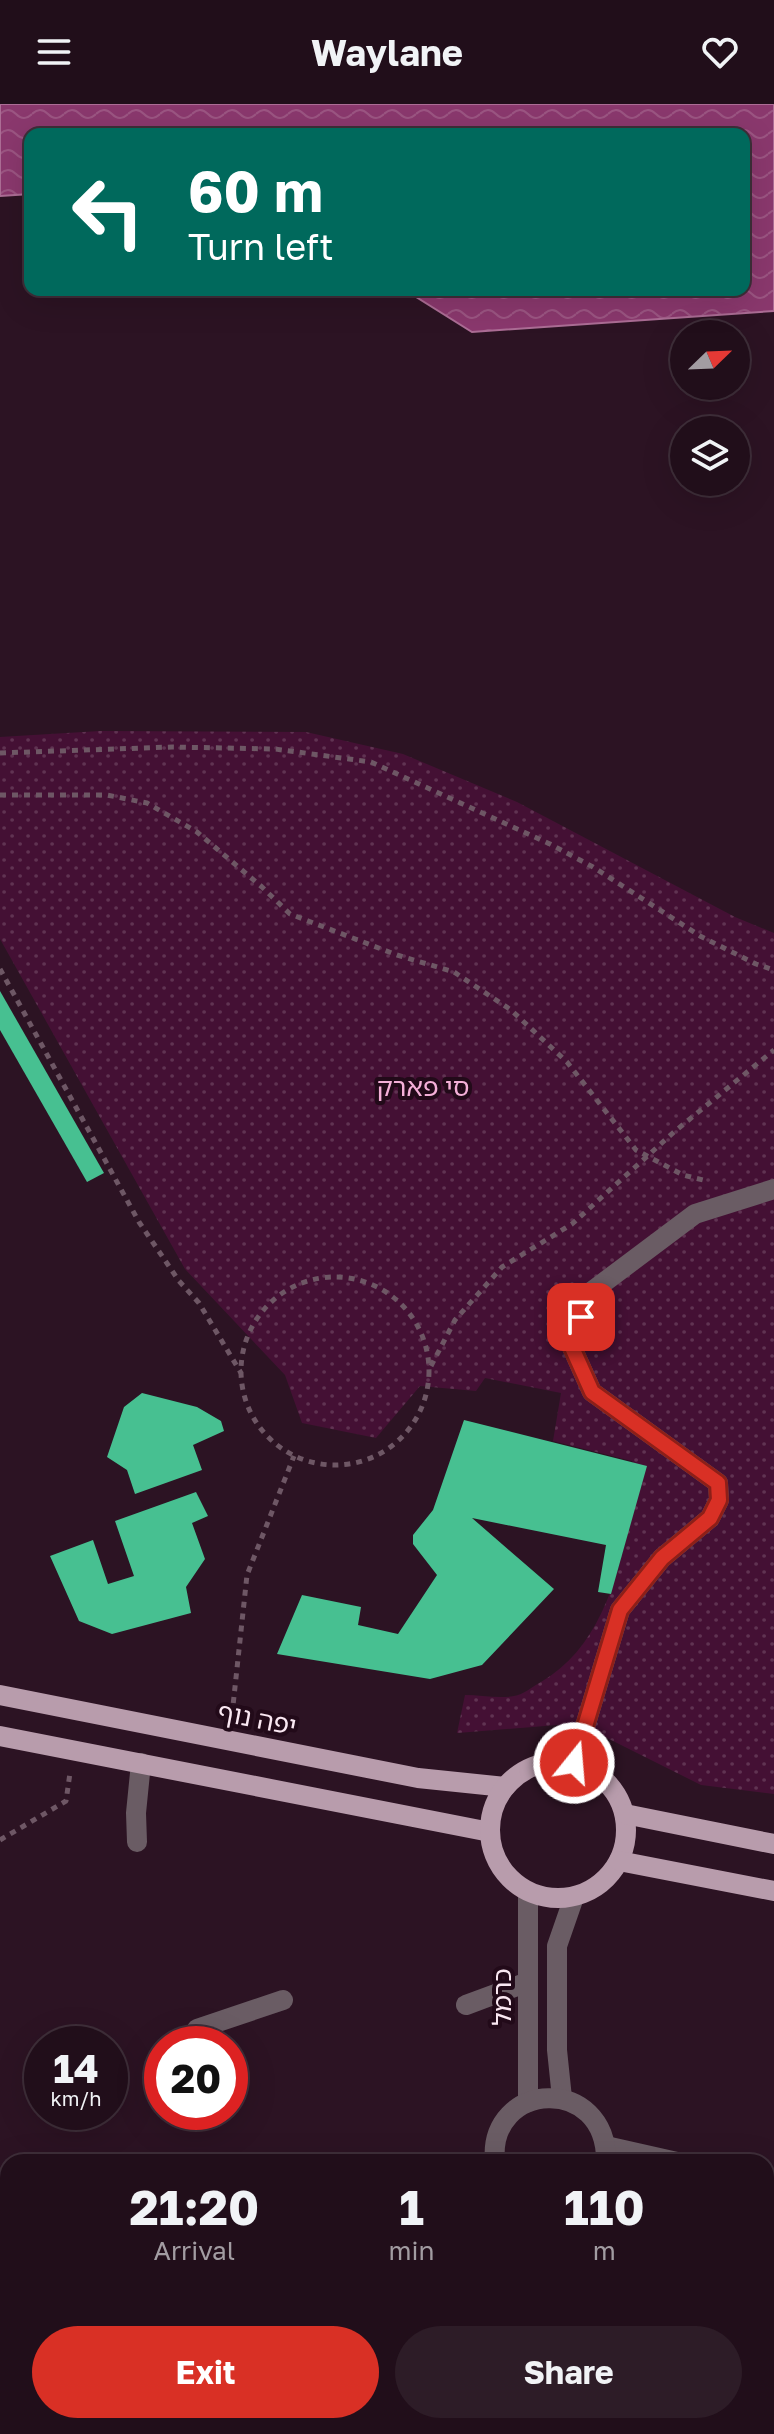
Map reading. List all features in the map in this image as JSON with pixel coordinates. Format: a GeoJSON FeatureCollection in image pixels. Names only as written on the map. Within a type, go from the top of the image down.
{"type":"FeatureCollection","features":[{"type":"Feature","properties":{"kind":"main road","name":"יפה נוף"},"geometry":{"type":"LineString","coordinates":[[0,1695],[418,1778],[505,1787]]}},
{"type":"Feature","properties":{"kind":"main road"},"geometry":{"type":"LineString","coordinates":[[0,1736],[490,1832]]}},
{"type":"Feature","properties":{"kind":"main road"},"geometry":{"type":"LineString","coordinates":[[541,1763],[574,1763],[603,1777],[617,1794],[627,1830],[619,1861],[608,1877],[574,1897],[555,1898],[528,1893],[503,1870],[494,1852],[490,1832],[496,1801],[521,1772],[541,1763]]}},
{"type":"Feature","properties":{"kind":"main road"},"geometry":{"type":"LineString","coordinates":[[625,1814],[774,1844]]}},
{"type":"Feature","properties":{"kind":"main road"},"geometry":{"type":"LineString","coordinates":[[619,1861],[774,1891]]}},
{"type":"Feature","properties":{"kind":"street"},"geometry":{"type":"LineString","coordinates":[[574,1763],[620,1610],[662,1558],[710,1518],[719,1500],[718,1483],[592,1392],[570,1343],[591,1292],[695,1214],[774,1189]]}},
{"type":"Feature","properties":{"kind":"street"},"geometry":{"type":"LineString","coordinates":[[137,1842],[136,1813],[141,1763]]}},
{"type":"Feature","properties":{"kind":"street","name":"כרמל"},"geometry":{"type":"LineString","coordinates":[[528,1893],[528,2102]]}},
{"type":"Feature","properties":{"kind":"street"},"geometry":{"type":"LineString","coordinates":[[562,2098],[557,2050],[557,1946],[574,1897]]}},
{"type":"Feature","properties":{"kind":"street"},"geometry":{"type":"LineString","coordinates":[[466,2005],[528,1982]]}},
{"type":"Feature","properties":{"kind":"street"},"geometry":{"type":"LineString","coordinates":[[206,2026],[283,2000]]}},
{"type":"Feature","properties":{"kind":"street"},"geometry":{"type":"LineString","coordinates":[[492,2154],[501,2125],[513,2111],[544,2097],[562,2098],[587,2111],[603,2133],[606,2154]]}},
{"type":"Feature","properties":{"kind":"path"},"geometry":{"type":"LineString","coordinates":[[0,753],[172,747],[260,749],[371,762],[550,844],[593,867],[700,936],[774,970]]}},
{"type":"Feature","properties":{"kind":"path"},"geometry":{"type":"LineString","coordinates":[[0,795],[107,795],[147,803],[197,832],[290,914],[397,955],[454,972],[511,1010],[567,1062],[636,1150],[683,1175],[711,1182]]}},
{"type":"Feature","properties":{"kind":"path"},"geometry":{"type":"LineString","coordinates":[[0,969],[139,1222],[179,1281],[199,1303],[241,1374]]}},
{"type":"Feature","properties":{"kind":"path"},"geometry":{"type":"LineString","coordinates":[[430,1368],[424,1339],[409,1313],[388,1293],[361,1280],[332,1277],[303,1282],[278,1296],[257,1318],[245,1344],[241,1374],[245,1399],[256,1422],[273,1441],[294,1456],[324,1465],[357,1463],[386,1451],[410,1429],[425,1400],[430,1368],[455,1320],[502,1267],[572,1224],[774,1050]]}},
{"type":"Feature","properties":{"kind":"path"},"geometry":{"type":"LineString","coordinates":[[229,1739],[247,1575],[294,1456]]}},
{"type":"Feature","properties":{"kind":"green space","name":"סי פארק"},"geometry":{"type":"Polygon","coordinates":[[[100,731],[306,732],[403,754],[517,802],[735,917],[774,933],[774,1794],[701,1785],[589,1729],[557,1725],[457,1733],[465,1695],[502,1697],[521,1694],[565,1664],[584,1642],[600,1617],[611,1590],[641,1473],[632,1461],[553,1441],[561,1393],[485,1378],[476,1391],[420,1386],[376,1438],[302,1423],[285,1375],[185,1269],[0,939],[0,737],[100,731]]]}},
{"type":"Feature","properties":{"kind":"water"},"geometry":{"type":"Polygon","coordinates":[[[0,104],[774,104],[774,311],[472,332],[415,296],[750,296],[750,128],[24,128],[24,194],[0,196],[0,104]]]}},
{"type":"Feature","properties":{"kind":"building"},"geometry":{"type":"Polygon","coordinates":[[[0,991],[104,1173],[87,1182],[0,1030],[0,991]]]}},
{"type":"Feature","properties":{"kind":"building"},"geometry":{"type":"Polygon","coordinates":[[[142,1393],[197,1407],[221,1421],[224,1431],[193,1445],[202,1470],[135,1494],[127,1470],[107,1457],[124,1407],[142,1393]]]}},
{"type":"Feature","properties":{"kind":"building"},"geometry":{"type":"Polygon","coordinates":[[[464,1420],[647,1466],[611,1594],[598,1592],[606,1545],[472,1518],[554,1589],[482,1665],[430,1679],[277,1654],[302,1595],[361,1607],[358,1625],[398,1634],[437,1575],[413,1544],[413,1535],[433,1510],[464,1420]]]}},
{"type":"Feature","properties":{"kind":"building"},"geometry":{"type":"Polygon","coordinates":[[[196,1492],[208,1516],[192,1523],[205,1559],[186,1587],[191,1613],[112,1634],[79,1621],[50,1556],[93,1540],[108,1584],[134,1576],[115,1521],[196,1492]]]}},
{"type":"Feature","properties":{"kind":"route"},"geometry":{"type":"LineString","coordinates":[[574,1763],[620,1610],[662,1558],[710,1518],[719,1500],[718,1483],[592,1392],[570,1343],[581,1317]]}}]}
